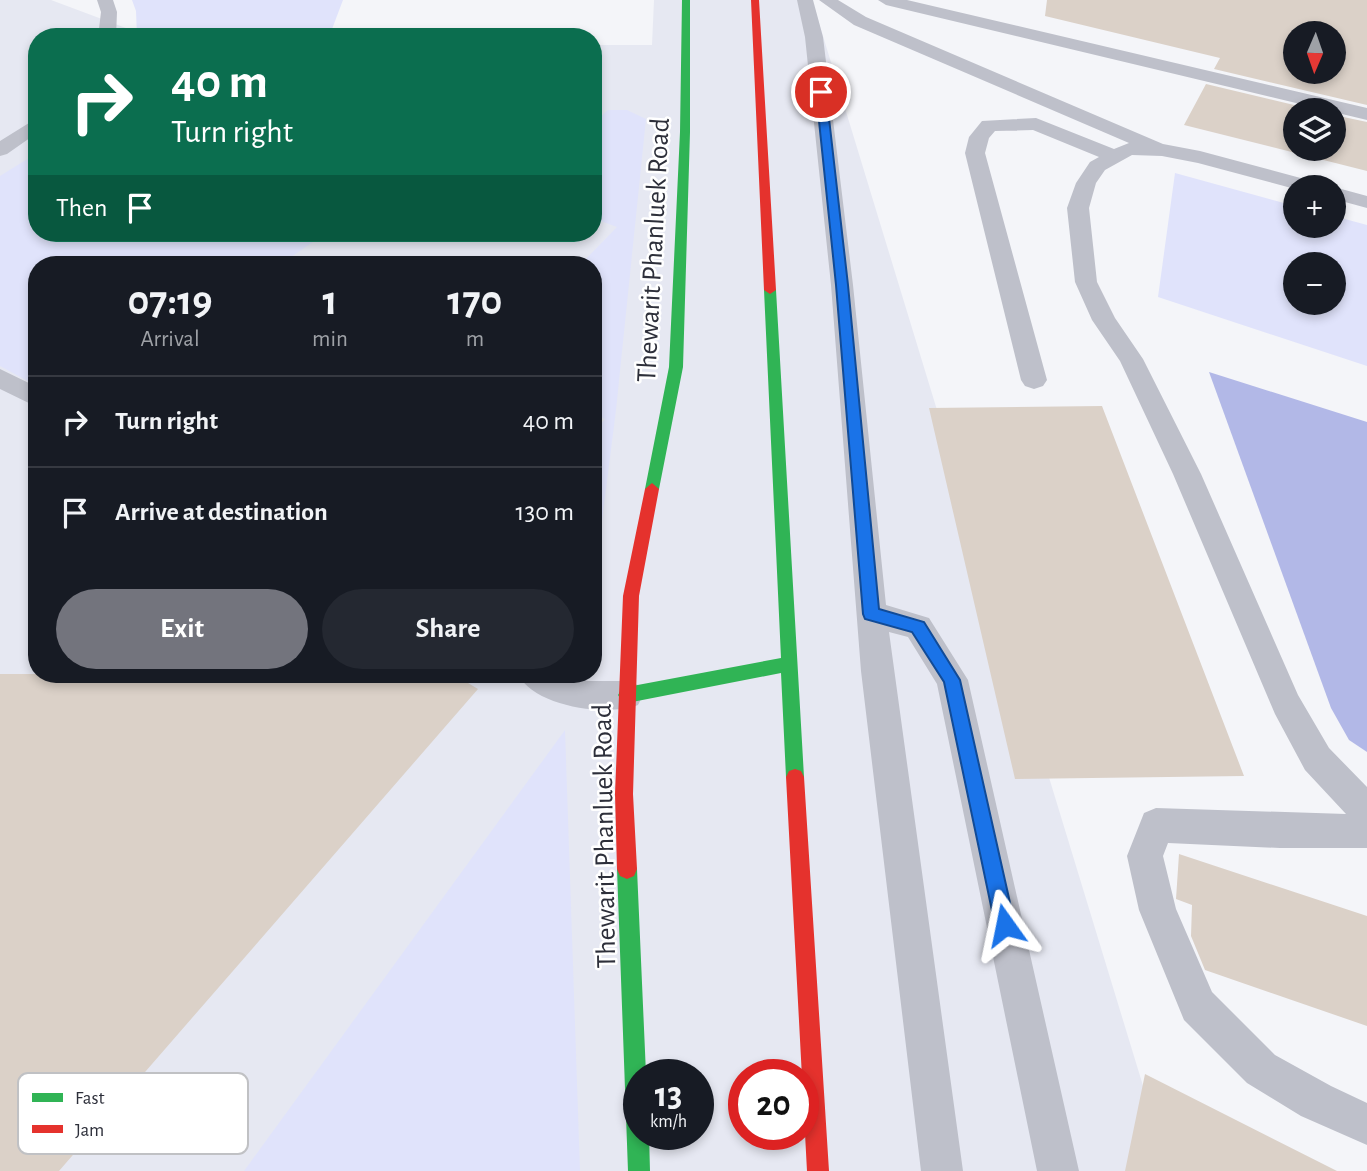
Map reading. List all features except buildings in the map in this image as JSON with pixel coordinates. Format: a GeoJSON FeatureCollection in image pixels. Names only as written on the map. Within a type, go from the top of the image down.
{"type":"FeatureCollection","features":[{"type":"Feature","properties":{"kind":"street","name":"Thewarit Phanluek Road"},"geometry":{"type":"LineString","coordinates":[[639,1171],[624,794],[627,695],[631,596],[676,367],[685,132],[686,0]]}},
{"type":"Feature","properties":{"kind":"street"},"geometry":{"type":"LineString","coordinates":[[776,0],[755,3],[818,1171]]}},
{"type":"Feature","properties":{"kind":"street"},"geometry":{"type":"LineString","coordinates":[[627,695],[789,664]]}},
{"type":"Feature","properties":{"kind":"lane"},"geometry":{"type":"LineString","coordinates":[[105,0],[109,12],[108,28]]}},
{"type":"Feature","properties":{"kind":"lane"},"geometry":{"type":"LineString","coordinates":[[804,0],[814,37],[842,285],[871,614],[942,1171]]}},
{"type":"Feature","properties":{"kind":"lane"},"geometry":{"type":"LineString","coordinates":[[827,0],[860,21],[1162,150]]}},
{"type":"Feature","properties":{"kind":"lane"},"geometry":{"type":"LineString","coordinates":[[886,0],[1367,114]]}},
{"type":"Feature","properties":{"kind":"lane"},"geometry":{"type":"LineString","coordinates":[[1034,380],[975,153],[979,137],[989,125],[1036,124],[1114,156]]}},
{"type":"Feature","properties":{"kind":"lane"},"geometry":{"type":"LineString","coordinates":[[0,150],[28,130]]}},
{"type":"Feature","properties":{"kind":"lane"},"geometry":{"type":"LineString","coordinates":[[1283,179],[1200,157],[1162,150],[1128,149],[1114,156],[1097,166],[1086,183],[1078,208],[1086,282],[1104,320],[1132,359],[1181,463],[1286,704],[1317,759],[1347,793],[1367,810]]}},
{"type":"Feature","properties":{"kind":"lane"},"geometry":{"type":"LineString","coordinates":[[1346,196],[1367,202]]}},
{"type":"Feature","properties":{"kind":"lane"},"geometry":{"type":"LineString","coordinates":[[0,378],[28,393]]}},
{"type":"Feature","properties":{"kind":"lane"},"geometry":{"type":"LineString","coordinates":[[871,614],[918,626],[952,680],[1058,1171]]}},
{"type":"Feature","properties":{"kind":"lane"},"geometry":{"type":"LineString","coordinates":[[550,683],[570,694],[592,697],[627,695]]}},
{"type":"Feature","properties":{"kind":"lane"},"geometry":{"type":"LineString","coordinates":[[1367,831],[1280,831],[1156,825],[1146,856],[1158,910],[1198,1006],[1261,1069],[1316,1101],[1367,1124]]}},
{"type":"Feature","properties":{"kind":"shaded area"},"geometry":{"type":"Polygon","coordinates":[[[0,0],[51,0],[126,28],[28,28],[28,242],[602,242],[602,45],[652,45],[654,0],[812,0],[1169,1171],[0,1171],[0,0]]]}},
{"type":"Feature","properties":{"kind":"shaded area"},"geometry":{"type":"Polygon","coordinates":[[[132,0],[343,0],[332,28],[137,28],[136,11],[132,0]]]}},
{"type":"Feature","properties":{"kind":"shaded area"},"geometry":{"type":"Polygon","coordinates":[[[608,110],[627,110],[646,119],[602,521],[602,423],[605,419],[602,418],[602,256],[589,256],[617,227],[602,221],[602,115],[608,110]]]}},
{"type":"Feature","properties":{"kind":"shaded area"},"geometry":{"type":"Polygon","coordinates":[[[28,159],[28,242],[313,242],[293,256],[28,256],[28,381],[0,366],[0,176],[28,159]]]}},
{"type":"Feature","properties":{"kind":"shaded area"},"geometry":{"type":"Polygon","coordinates":[[[1175,173],[1283,203],[1283,238],[1346,238],[1346,219],[1367,225],[1367,366],[1158,297],[1175,173]]]}},
{"type":"Feature","properties":{"kind":"shaded area"},"geometry":{"type":"Polygon","coordinates":[[[565,730],[580,1171],[244,1171],[565,730]]]}},
{"type":"Feature","properties":{"kind":"water"},"geometry":{"type":"Polygon","coordinates":[[[1209,372],[1367,422],[1367,752],[1349,740],[1331,708],[1209,372]]]}},
{"type":"Feature","properties":{"kind":"traffic: fast"},"geometry":{"type":"LineString","coordinates":[[652,489],[676,367],[685,132],[686,0]]}},
{"type":"Feature","properties":{"kind":"traffic: fast"},"geometry":{"type":"LineString","coordinates":[[770,290],[795,777]]}},
{"type":"Feature","properties":{"kind":"traffic: fast"},"geometry":{"type":"LineString","coordinates":[[627,695],[789,664]]}},
{"type":"Feature","properties":{"kind":"traffic: fast"},"geometry":{"type":"LineString","coordinates":[[627,869],[639,1171]]}},
{"type":"Feature","properties":{"kind":"traffic: jam"},"geometry":{"type":"LineString","coordinates":[[755,0],[770,290]]}},
{"type":"Feature","properties":{"kind":"traffic: jam"},"geometry":{"type":"LineString","coordinates":[[627,869],[624,794],[631,596],[652,489]]}},
{"type":"Feature","properties":{"kind":"traffic: jam"},"geometry":{"type":"LineString","coordinates":[[795,777],[818,1171]]}},
{"type":"Feature","properties":{"kind":"route"},"geometry":{"type":"LineString","coordinates":[[821,92],[842,285],[871,614],[918,626],[952,680],[1005,925]]}}]}
